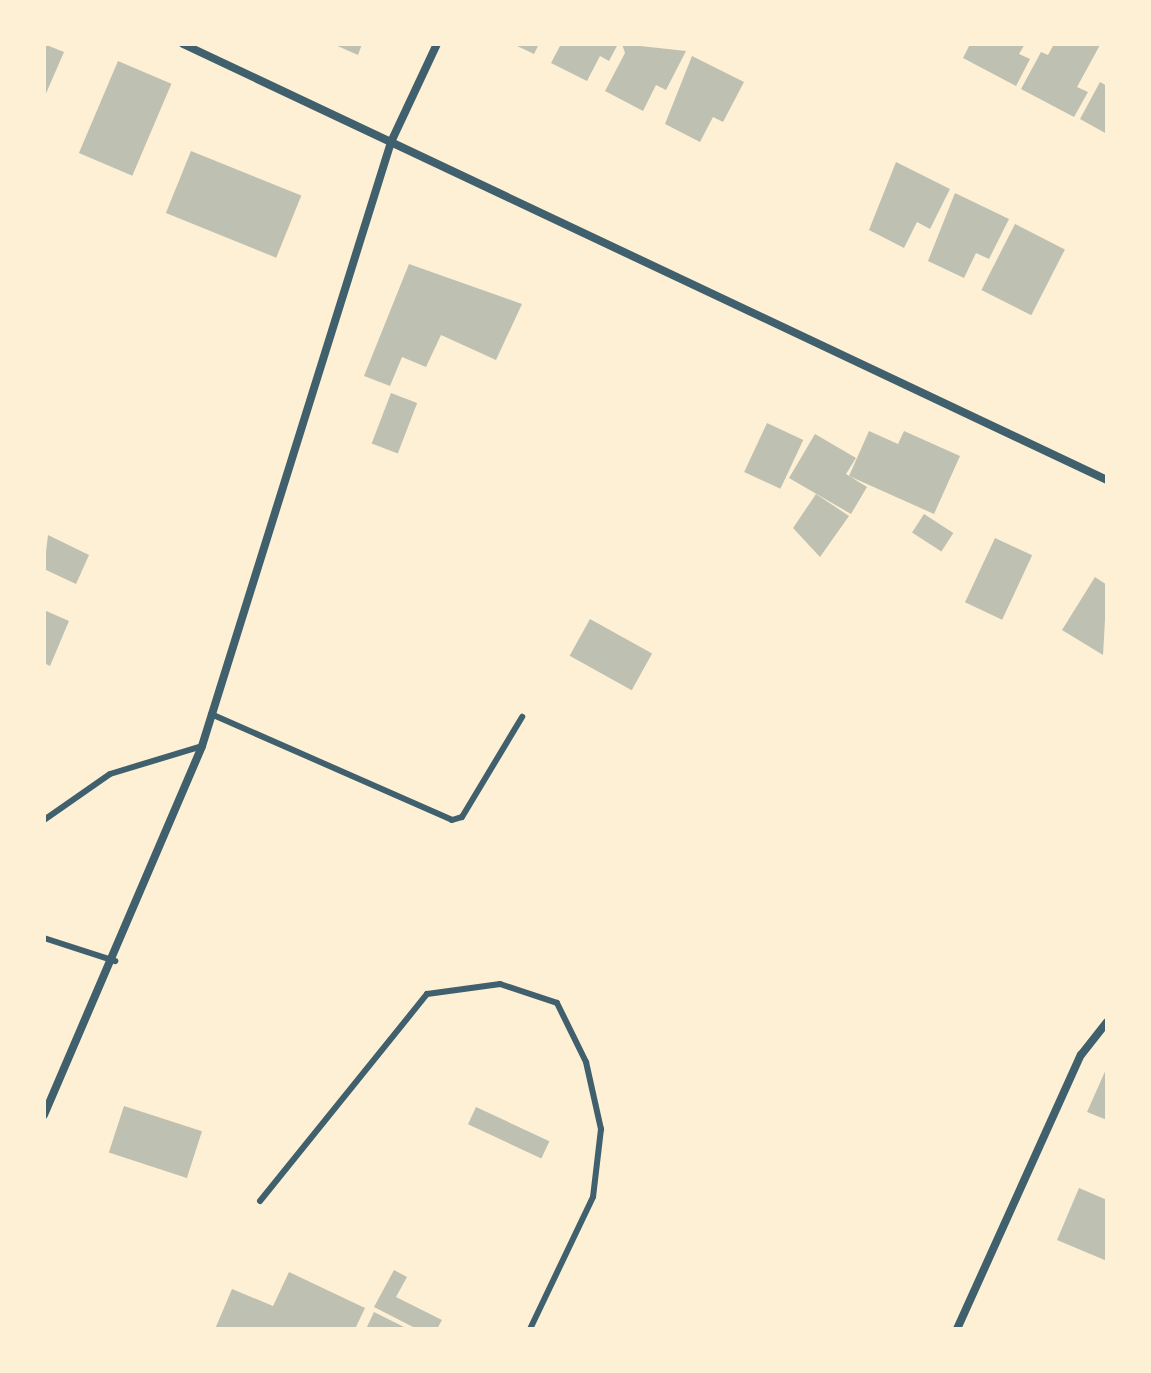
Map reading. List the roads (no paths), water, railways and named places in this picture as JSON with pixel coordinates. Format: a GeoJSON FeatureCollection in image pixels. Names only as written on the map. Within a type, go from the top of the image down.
{"type":"FeatureCollection","features":[{"type":"Feature","properties":{"kind":"street"},"geometry":{"type":"LineString","coordinates":[[183,44],[1107,480]]}},
{"type":"Feature","properties":{"kind":"street"},"geometry":{"type":"LineString","coordinates":[[44,1115],[115,961],[202,746],[391,142],[437,44]]}},
{"type":"Feature","properties":{"kind":"street"},"geometry":{"type":"LineString","coordinates":[[957,1329],[1081,1055],[1107,1022]]}},
{"type":"Feature","properties":{"kind":"lane"},"geometry":{"type":"LineString","coordinates":[[211,714],[452,820],[462,817],[522,717]]}},
{"type":"Feature","properties":{"kind":"lane"},"geometry":{"type":"LineString","coordinates":[[44,820],[110,774],[202,746]]}},
{"type":"Feature","properties":{"kind":"lane"},"geometry":{"type":"LineString","coordinates":[[44,938],[115,961]]}},
{"type":"Feature","properties":{"kind":"lane"},"geometry":{"type":"LineString","coordinates":[[260,1201],[427,994],[500,984],[557,1003],[586,1062],[601,1129],[593,1197],[530,1329]]}}]}
